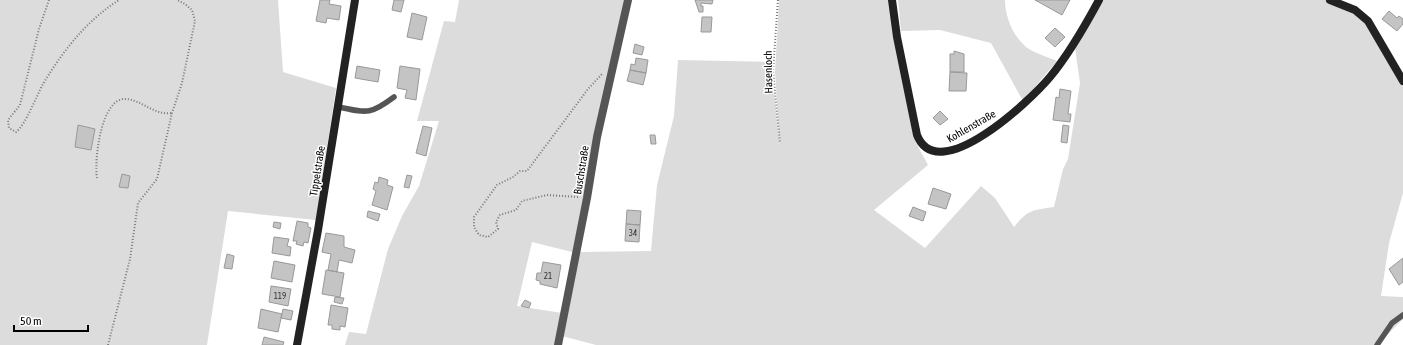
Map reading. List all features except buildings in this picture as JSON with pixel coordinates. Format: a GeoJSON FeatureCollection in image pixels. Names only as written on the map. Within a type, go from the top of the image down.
{"type":"FeatureCollection","features":[{"type":"Feature","properties":{"kind":"street","name":"Tippelstraße"},"geometry":{"type":"LineString","coordinates":[[297,345],[339,107],[355,0]]}},
{"type":"Feature","properties":{"kind":"street","name":"Buschstraße"},"geometry":{"type":"LineString","coordinates":[[558,345],[588,198],[597,137],[628,0]]}},
{"type":"Feature","properties":{"kind":"street","name":"Kohlenstraße"},"geometry":{"type":"LineString","coordinates":[[892,0],[897,37],[917,136],[926,148],[938,153],[950,152],[974,140],[1008,117],[1035,94],[1060,63],[1099,0]]}},
{"type":"Feature","properties":{"kind":"street"},"geometry":{"type":"LineString","coordinates":[[1330,0],[1355,10],[1368,21],[1403,81]]}},
{"type":"Feature","properties":{"kind":"lane"},"geometry":{"type":"LineString","coordinates":[[339,107],[370,112],[378,109],[394,97]]}},
{"type":"Feature","properties":{"kind":"lane"},"geometry":{"type":"LineString","coordinates":[[1377,345],[1392,323],[1403,315]]}},
{"type":"Feature","properties":{"kind":"path"},"geometry":{"type":"LineString","coordinates":[[49,0],[39,29],[22,101],[17,110],[8,120],[9,128],[12,131],[16,132],[22,126],[43,85],[75,37],[101,12],[119,0]]}},
{"type":"Feature","properties":{"kind":"path"},"geometry":{"type":"LineString","coordinates":[[108,345],[130,259],[138,203],[157,179],[172,113],[182,83],[195,21],[192,10],[186,4],[176,0]]}},
{"type":"Feature","properties":{"kind":"path","name":"Hasenloch"},"geometry":{"type":"LineString","coordinates":[[778,0],[773,71],[780,144]]}},
{"type":"Feature","properties":{"kind":"path"},"geometry":{"type":"LineString","coordinates":[[588,198],[547,195],[522,201],[516,210],[500,215],[496,222],[498,229],[488,237],[479,235],[474,227],[474,217],[497,185],[513,177],[520,171],[527,171],[588,89],[615,61]]}},
{"type":"Feature","properties":{"kind":"path"},"geometry":{"type":"LineString","coordinates":[[97,178],[96,164],[106,114],[113,103],[120,99],[128,99],[160,112],[172,113]]}},
{"type":"Feature","properties":{"kind":"shaded area"},"geometry":{"type":"Polygon","coordinates":[[[0,0],[278,0],[283,72],[336,88],[316,220],[228,211],[207,345],[0,345],[0,0]]]}},
{"type":"Feature","properties":{"kind":"shaded area"},"geometry":{"type":"Polygon","coordinates":[[[459,0],[624,0],[576,253],[532,242],[517,306],[562,313],[555,345],[345,345],[349,332],[366,334],[388,249],[402,216],[419,186],[439,121],[417,121],[444,21],[455,22],[459,0]]]}},
{"type":"Feature","properties":{"kind":"shaded area"},"geometry":{"type":"Polygon","coordinates":[[[779,0],[893,0],[915,141],[928,165],[874,210],[925,248],[981,186],[995,198],[1014,227],[1023,217],[1035,210],[1054,207],[1063,169],[1068,159],[1080,83],[1075,48],[1102,0],[1326,0],[1346,7],[1361,16],[1396,71],[1403,87],[1403,193],[1389,243],[1381,296],[1403,297],[1403,319],[1377,345],[596,345],[562,336],[580,252],[651,251],[657,185],[674,116],[678,60],[773,62],[772,73],[780,147],[775,72],[779,0]]]}},
{"type":"Feature","properties":{"kind":"shaded area"},"geometry":{"type":"Polygon","coordinates":[[[898,0],[1005,0],[1008,19],[1021,43],[1033,51],[1057,61],[1023,101],[991,43],[940,30],[901,31],[898,0]]]}}]}
